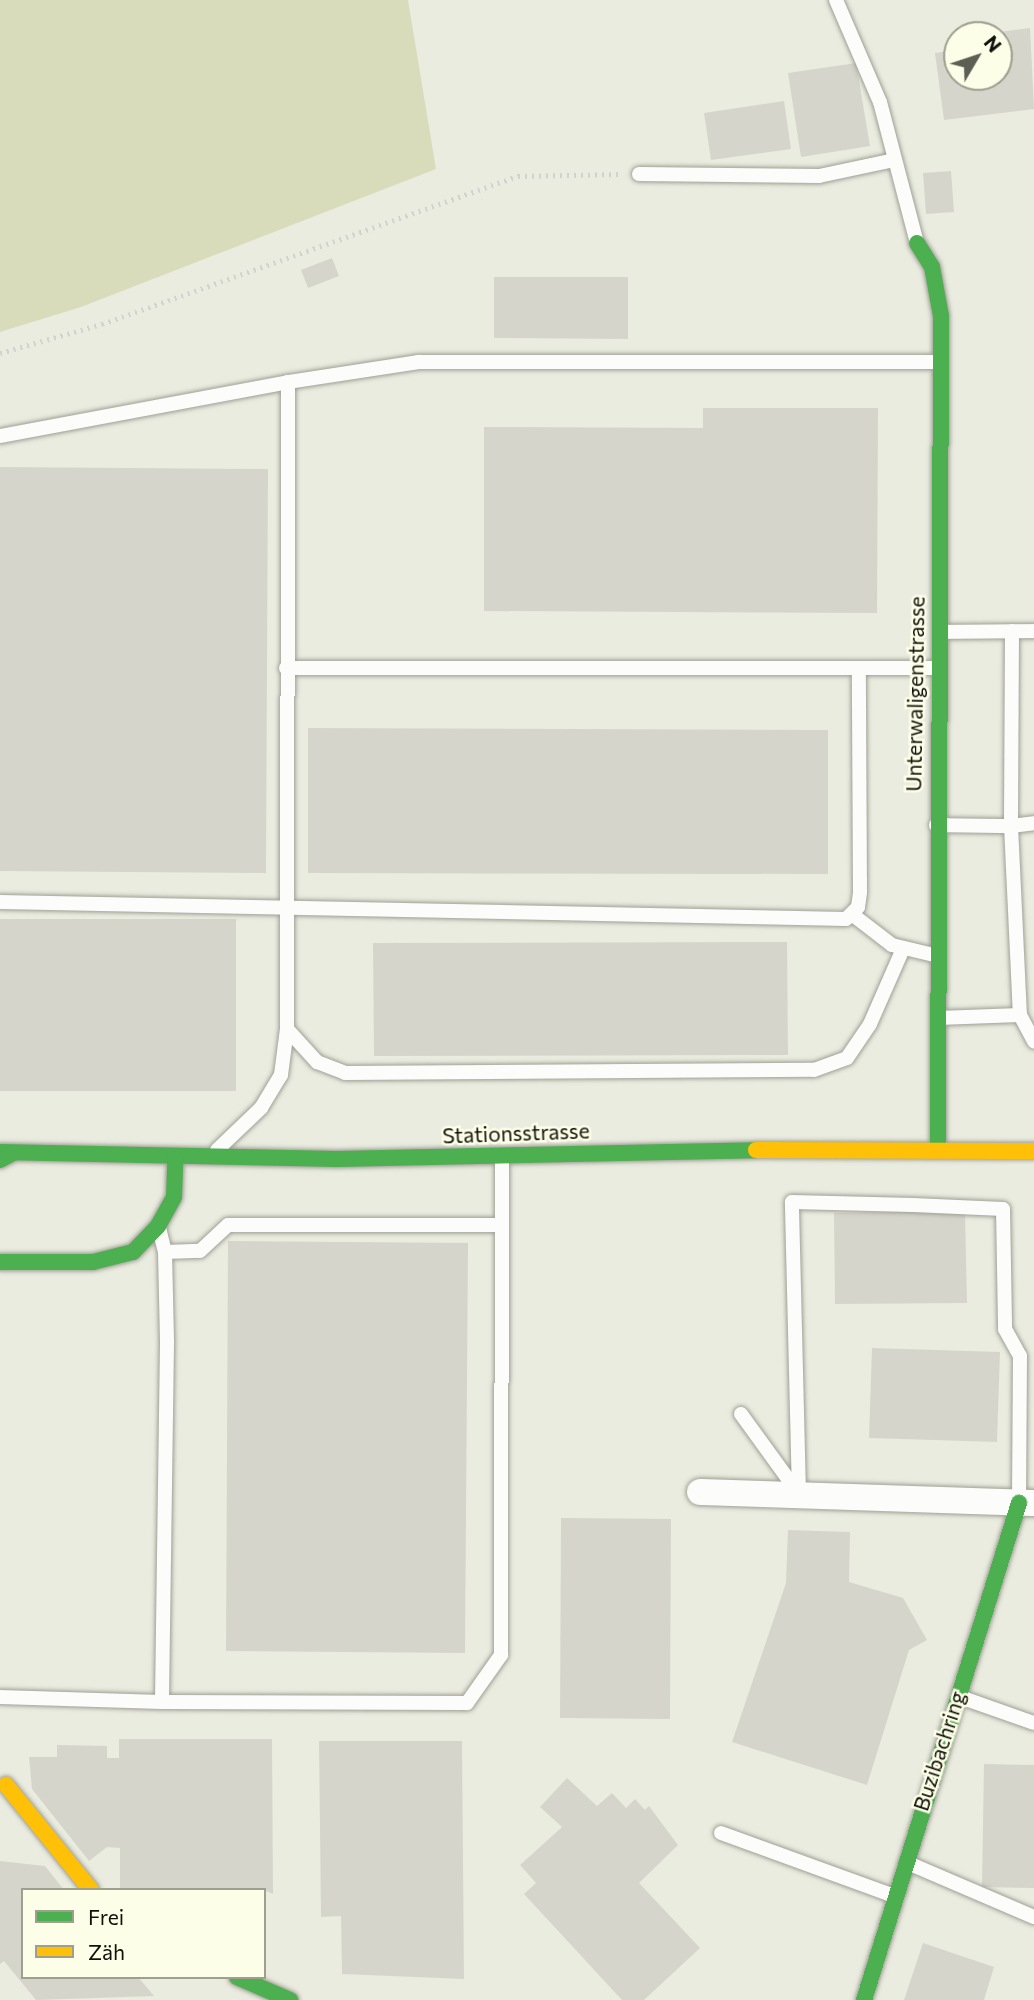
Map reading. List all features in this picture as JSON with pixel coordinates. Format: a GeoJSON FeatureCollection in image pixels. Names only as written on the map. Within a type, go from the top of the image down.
{"type":"FeatureCollection","features":[{"type":"Feature","properties":{"kind":"street","name":"Unterwaligenstrasse"},"geometry":{"type":"LineString","coordinates":[[917,243],[932,267],[941,316],[939,668],[935,825],[938,1149]]}},
{"type":"Feature","properties":{"kind":"street","name":"Stationsstrasse"},"geometry":{"type":"LineString","coordinates":[[4,1155],[205,1158],[938,1149],[1034,1151]]}},
{"type":"Feature","properties":{"kind":"street"},"geometry":{"type":"LineString","coordinates":[[0,1262],[115,1260],[133,1252],[159,1226],[174,1197],[174,1158]]}},
{"type":"Feature","properties":{"kind":"street"},"geometry":{"type":"LineString","coordinates":[[700,1492],[1027,1503]]}},
{"type":"Feature","properties":{"kind":"street","name":"Buzibachring"},"geometry":{"type":"LineString","coordinates":[[864,2000],[904,1861],[957,1696],[1027,1503]]}},
{"type":"Feature","properties":{"kind":"street"},"geometry":{"type":"LineString","coordinates":[[6,1785],[89,1888]]}},
{"type":"Feature","properties":{"kind":"street"},"geometry":{"type":"LineString","coordinates":[[242,1979],[290,2000]]}},
{"type":"Feature","properties":{"kind":"lane"},"geometry":{"type":"LineString","coordinates":[[836,0],[880,102],[917,243]]}},
{"type":"Feature","properties":{"kind":"lane"},"geometry":{"type":"LineString","coordinates":[[639,174],[819,176],[894,160]]}},
{"type":"Feature","properties":{"kind":"lane"},"geometry":{"type":"LineString","coordinates":[[0,436],[288,382],[418,362],[940,362]]}},
{"type":"Feature","properties":{"kind":"lane"},"geometry":{"type":"LineString","coordinates":[[205,1158],[261,1108],[281,1075],[287,1029],[284,911],[288,382]]}},
{"type":"Feature","properties":{"kind":"lane"},"geometry":{"type":"LineString","coordinates":[[1012,631],[1011,826],[1020,1015],[1034,1041]]}},
{"type":"Feature","properties":{"kind":"lane"},"geometry":{"type":"LineString","coordinates":[[938,632],[1034,631]]}},
{"type":"Feature","properties":{"kind":"lane"},"geometry":{"type":"LineString","coordinates":[[285,668],[939,668]]}},
{"type":"Feature","properties":{"kind":"lane"},"geometry":{"type":"LineString","coordinates":[[853,915],[860,892],[859,668]]}},
{"type":"Feature","properties":{"kind":"lane"},"geometry":{"type":"LineString","coordinates":[[935,825],[1011,826],[1034,823]]}},
{"type":"Feature","properties":{"kind":"lane"},"geometry":{"type":"LineString","coordinates":[[0,902],[284,911],[836,921],[853,915]]}},
{"type":"Feature","properties":{"kind":"lane"},"geometry":{"type":"LineString","coordinates":[[853,915],[879,938],[903,949],[937,956]]}},
{"type":"Feature","properties":{"kind":"lane"},"geometry":{"type":"LineString","coordinates":[[287,1029],[317,1062],[345,1073],[814,1070],[847,1058],[870,1024],[903,949]]}},
{"type":"Feature","properties":{"kind":"lane"},"geometry":{"type":"LineString","coordinates":[[938,1018],[1020,1015]]}},
{"type":"Feature","properties":{"kind":"lane"},"geometry":{"type":"LineString","coordinates":[[0,1697],[162,1702],[467,1703],[501,1655],[502,1156]]}},
{"type":"Feature","properties":{"kind":"lane"},"geometry":{"type":"LineString","coordinates":[[799,1494],[792,1202],[1003,1209],[1005,1329],[1020,1356],[1027,1503]]}},
{"type":"Feature","properties":{"kind":"lane"},"geometry":{"type":"LineString","coordinates":[[165,1252],[200,1251],[228,1225],[502,1226]]}},
{"type":"Feature","properties":{"kind":"lane"},"geometry":{"type":"LineString","coordinates":[[159,1226],[165,1252],[162,1702]]}},
{"type":"Feature","properties":{"kind":"lane"},"geometry":{"type":"LineString","coordinates":[[741,1414],[799,1494]]}},
{"type":"Feature","properties":{"kind":"lane"},"geometry":{"type":"LineString","coordinates":[[957,1696],[1034,1723]]}},
{"type":"Feature","properties":{"kind":"lane"},"geometry":{"type":"LineString","coordinates":[[721,1833],[894,1896]]}},
{"type":"Feature","properties":{"kind":"lane"},"geometry":{"type":"LineString","coordinates":[[904,1861],[1034,1917]]}},
{"type":"Feature","properties":{"kind":"path"},"geometry":{"type":"LineString","coordinates":[[0,353],[102,324],[440,199],[518,176],[639,174]]}},
{"type":"Feature","properties":{"kind":"green space"},"geometry":{"type":"Polygon","coordinates":[[[0,0],[408,0],[436,169],[81,307],[0,332],[0,0]]]}},
{"type":"Feature","properties":{"kind":"building"},"geometry":{"type":"Polygon","coordinates":[[[1030,28],[1034,109],[944,120],[935,53],[943,52],[943,91],[1013,91],[1013,30],[1030,28]]]}},
{"type":"Feature","properties":{"kind":"building"},"geometry":{"type":"Polygon","coordinates":[[[856,63],[870,146],[801,157],[788,73],[856,63]]]}},
{"type":"Feature","properties":{"kind":"building"},"geometry":{"type":"Polygon","coordinates":[[[784,101],[791,149],[711,160],[704,113],[784,101]]]}},
{"type":"Feature","properties":{"kind":"building"},"geometry":{"type":"Polygon","coordinates":[[[951,171],[954,212],[926,214],[923,173],[951,171]]]}},
{"type":"Feature","properties":{"kind":"building"},"geometry":{"type":"Polygon","coordinates":[[[332,258],[339,276],[308,288],[301,270],[332,258]]]}},
{"type":"Feature","properties":{"kind":"building"},"geometry":{"type":"Polygon","coordinates":[[[494,277],[628,277],[628,339],[494,338],[494,277]]]}},
{"type":"Feature","properties":{"kind":"building"},"geometry":{"type":"Polygon","coordinates":[[[703,408],[878,408],[877,613],[484,611],[484,427],[703,428],[703,408]]]}},
{"type":"Feature","properties":{"kind":"building"},"geometry":{"type":"Polygon","coordinates":[[[0,467],[268,469],[266,873],[0,871],[0,467]]]}},
{"type":"Feature","properties":{"kind":"building"},"geometry":{"type":"Polygon","coordinates":[[[308,728],[828,730],[828,874],[308,873],[308,728]]]}},
{"type":"Feature","properties":{"kind":"building"},"geometry":{"type":"Polygon","coordinates":[[[0,919],[236,919],[236,1091],[0,1091],[0,919]]]}},
{"type":"Feature","properties":{"kind":"building"},"geometry":{"type":"Polygon","coordinates":[[[787,942],[788,1055],[374,1056],[373,943],[787,942]]]}},
{"type":"Feature","properties":{"kind":"building"},"geometry":{"type":"Polygon","coordinates":[[[965,1211],[967,1303],[835,1304],[834,1213],[965,1211]]]}},
{"type":"Feature","properties":{"kind":"building"},"geometry":{"type":"Polygon","coordinates":[[[228,1241],[468,1243],[465,1653],[226,1651],[228,1241]]]}},
{"type":"Feature","properties":{"kind":"building"},"geometry":{"type":"Polygon","coordinates":[[[872,1348],[1000,1352],[997,1442],[869,1438],[872,1348]]]}},
{"type":"Feature","properties":{"kind":"building"},"geometry":{"type":"Polygon","coordinates":[[[561,1518],[671,1519],[670,1719],[560,1718],[561,1518]]]}},
{"type":"Feature","properties":{"kind":"building"},"geometry":{"type":"Polygon","coordinates":[[[788,1530],[850,1532],[849,1582],[903,1598],[927,1640],[909,1650],[867,1785],[732,1742],[786,1583],[788,1530]]]}},
{"type":"Feature","properties":{"kind":"building"},"geometry":{"type":"Polygon","coordinates":[[[119,1739],[272,1739],[273,1894],[266,1891],[266,1888],[120,1888],[120,1848],[107,1847],[89,1861],[32,1789],[29,1757],[57,1757],[57,1745],[107,1746],[107,1758],[119,1758],[119,1739]]]}},
{"type":"Feature","properties":{"kind":"building"},"geometry":{"type":"Polygon","coordinates":[[[319,1741],[462,1741],[464,1979],[342,1974],[341,1916],[321,1917],[319,1741]]]}},
{"type":"Feature","properties":{"kind":"building"},"geometry":{"type":"Polygon","coordinates":[[[984,1764],[1034,1765],[1034,1888],[982,1887],[984,1764]]]}},
{"type":"Feature","properties":{"kind":"building"},"geometry":{"type":"Polygon","coordinates":[[[567,1778],[597,1806],[612,1793],[626,1808],[635,1799],[645,1810],[649,1806],[678,1845],[639,1883],[700,1948],[644,2000],[622,2000],[524,1894],[536,1883],[520,1865],[562,1827],[540,1807],[567,1778]]]}},
{"type":"Feature","properties":{"kind":"building"},"geometry":{"type":"Polygon","coordinates":[[[0,1861],[45,1866],[62,1888],[21,1888],[21,1979],[140,1979],[154,1996],[36,2000],[4,1961],[0,1964],[0,1861]]]}},
{"type":"Feature","properties":{"kind":"building"},"geometry":{"type":"Polygon","coordinates":[[[923,1943],[994,1967],[984,2000],[904,2000],[923,1943]]]}},
{"type":"Feature","properties":{"kind":"traffic: fast"},"geometry":{"type":"LineString","coordinates":[[917,243],[932,267],[941,316],[938,1149]]}},
{"type":"Feature","properties":{"kind":"traffic: fast"},"geometry":{"type":"LineString","coordinates":[[0,1152],[337,1159],[756,1150]]}},
{"type":"Feature","properties":{"kind":"traffic: fast"},"geometry":{"type":"LineString","coordinates":[[0,1160],[13,1153]]}},
{"type":"Feature","properties":{"kind":"traffic: fast"},"geometry":{"type":"LineString","coordinates":[[0,1262],[93,1262],[133,1252],[158,1226],[174,1197],[175,1159]]}},
{"type":"Feature","properties":{"kind":"traffic: fast"},"geometry":{"type":"LineString","coordinates":[[864,2000],[1019,1503]]}},
{"type":"Feature","properties":{"kind":"traffic: fast"},"geometry":{"type":"LineString","coordinates":[[242,1979],[290,2000]]}},
{"type":"Feature","properties":{"kind":"traffic: slow"},"geometry":{"type":"LineString","coordinates":[[756,1150],[1034,1151]]}},
{"type":"Feature","properties":{"kind":"traffic: slow"},"geometry":{"type":"LineString","coordinates":[[6,1785],[89,1888]]}}]}
